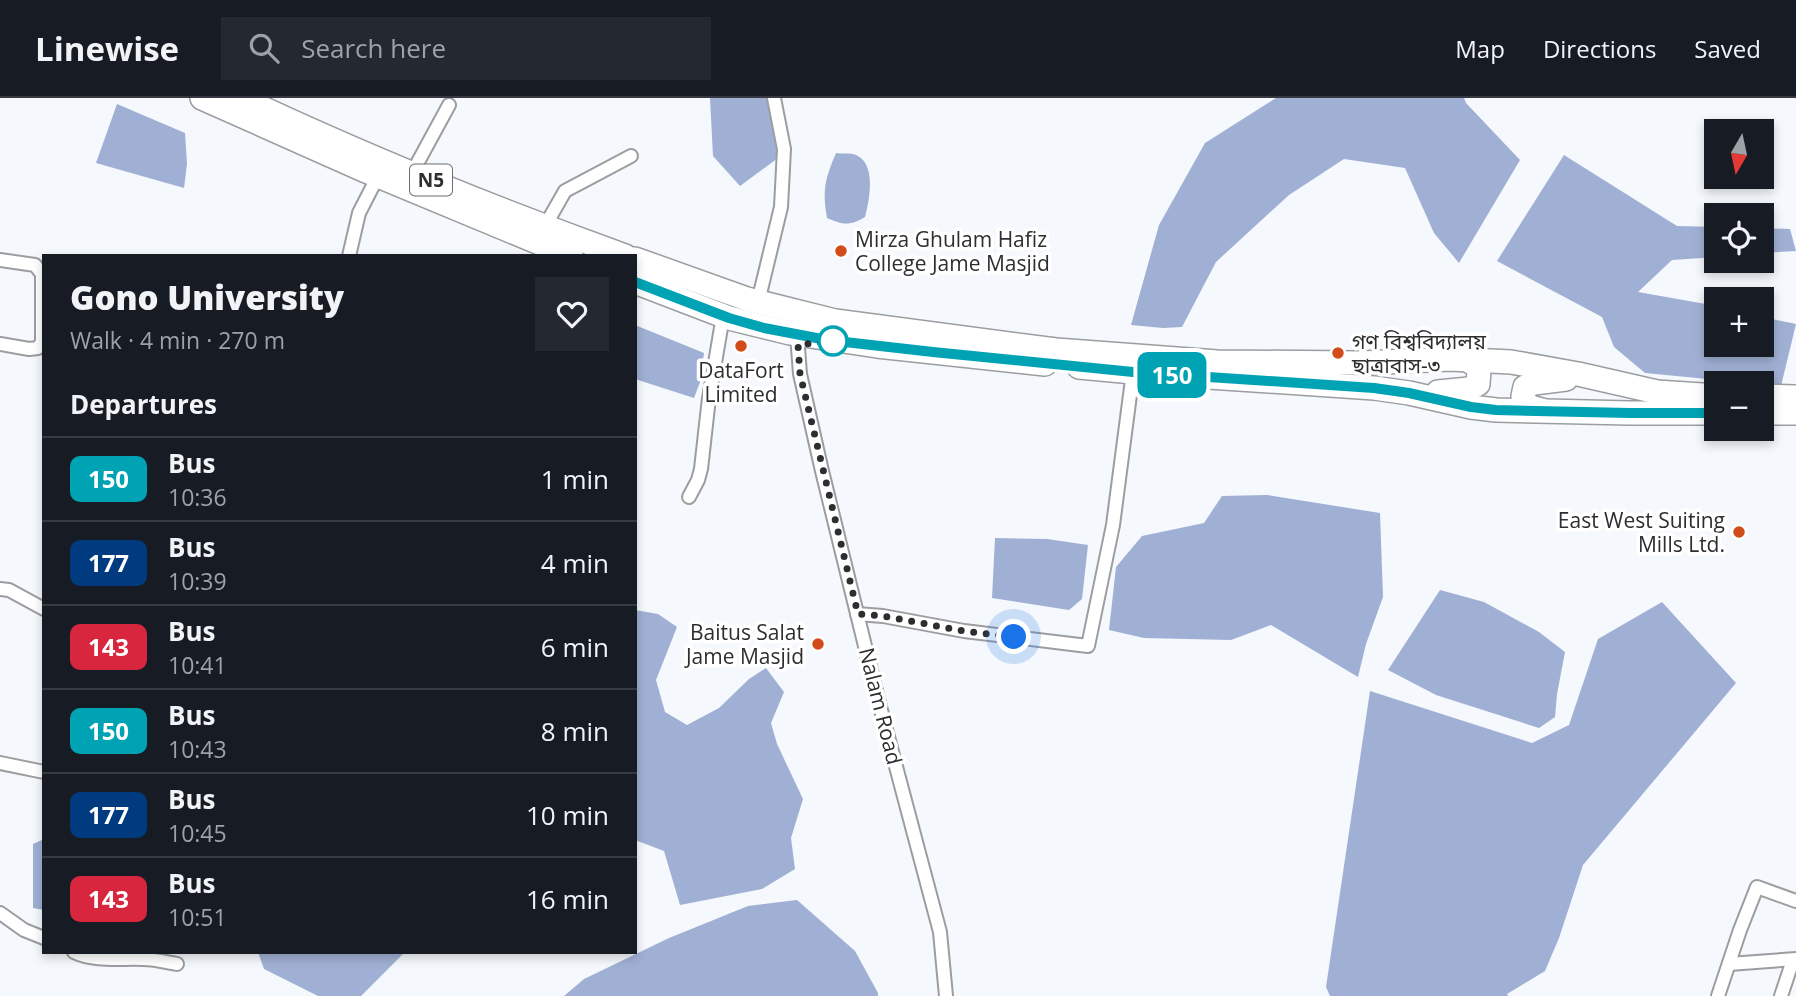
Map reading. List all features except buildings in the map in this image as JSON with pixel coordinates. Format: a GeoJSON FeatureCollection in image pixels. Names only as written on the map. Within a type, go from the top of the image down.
{"type":"FeatureCollection","features":[{"type":"Feature","properties":{"kind":"highway","name":"N5"},"geometry":{"type":"LineString","coordinates":[[202,98],[377,176],[566,254]]}},
{"type":"Feature","properties":{"kind":"highway","name":"N5"},"geometry":{"type":"LineString","coordinates":[[241,98],[412,173],[620,254]]}},
{"type":"Feature","properties":{"kind":"highway"},"geometry":{"type":"LineString","coordinates":[[637,260],[758,302],[835,321],[1056,350],[1217,362],[1362,363],[1450,359],[1511,362],[1657,392],[1704,395]]}},
{"type":"Feature","properties":{"kind":"highway"},"geometry":{"type":"LineString","coordinates":[[637,283],[723,316],[764,328],[888,348],[1133,372],[1374,388],[1496,410],[1704,413]]}},
{"type":"Feature","properties":{"kind":"highway"},"geometry":{"type":"LineString","coordinates":[[1409,393],[1469,390],[1478,384],[1479,370],[1465,359]]}},
{"type":"Feature","properties":{"kind":"highway"},"geometry":{"type":"LineString","coordinates":[[1545,411],[1524,402],[1525,387],[1534,383],[1591,377]]}},
{"type":"Feature","properties":{"kind":"highway"},"geometry":{"type":"LineString","coordinates":[[1774,396],[1796,397]]}},
{"type":"Feature","properties":{"kind":"highway"},"geometry":{"type":"LineString","coordinates":[[1774,413],[1796,413]]}},
{"type":"Feature","properties":{"kind":"street"},"geometry":{"type":"LineString","coordinates":[[758,302],[781,207],[784,149],[774,98]]}},
{"type":"Feature","properties":{"kind":"street"},"geometry":{"type":"LineString","coordinates":[[412,173],[449,105]]}},
{"type":"Feature","properties":{"kind":"street"},"geometry":{"type":"LineString","coordinates":[[545,226],[565,191],[631,156]]}},
{"type":"Feature","properties":{"kind":"street"},"geometry":{"type":"LineString","coordinates":[[349,254],[359,213],[377,176]]}},
{"type":"Feature","properties":{"kind":"street"},"geometry":{"type":"LineString","coordinates":[[0,260],[35,265],[42,274],[42,342],[38,348],[29,349],[0,344]]}},
{"type":"Feature","properties":{"kind":"street"},"geometry":{"type":"LineString","coordinates":[[689,497],[701,469],[709,398],[723,316]]}},
{"type":"Feature","properties":{"kind":"street","name":"Nalam Road"},"geometry":{"type":"LineString","coordinates":[[797,335],[803,390],[940,932],[946,996]]}},
{"type":"Feature","properties":{"kind":"street"},"geometry":{"type":"LineString","coordinates":[[858,614],[964,631],[1088,646],[1113,525],[1133,372]]}},
{"type":"Feature","properties":{"kind":"street"},"geometry":{"type":"LineString","coordinates":[[0,589],[9,590],[42,608]]}},
{"type":"Feature","properties":{"kind":"street"},"geometry":{"type":"LineString","coordinates":[[0,763],[42,772]]}},
{"type":"Feature","properties":{"kind":"street"},"geometry":{"type":"LineString","coordinates":[[1718,996],[1757,887],[1796,901]]}},
{"type":"Feature","properties":{"kind":"street"},"geometry":{"type":"LineString","coordinates":[[0,913],[24,930],[42,937]]}},
{"type":"Feature","properties":{"kind":"street"},"geometry":{"type":"LineString","coordinates":[[78,954],[120,960],[144,958],[177,964]]}},
{"type":"Feature","properties":{"kind":"street"},"geometry":{"type":"LineString","coordinates":[[1729,964],[1794,960],[1781,996]]}},
{"type":"Feature","properties":{"kind":"water"},"geometry":{"type":"Polygon","coordinates":[[[710,98],[767,98],[778,158],[740,186],[713,156],[710,98]]]}},
{"type":"Feature","properties":{"kind":"water"},"geometry":{"type":"Polygon","coordinates":[[[1276,98],[1464,98],[1520,160],[1459,263],[1434,233],[1405,168],[1344,159],[1289,195],[1216,262],[1182,327],[1131,325],[1159,225],[1205,143],[1276,98]]]}},
{"type":"Feature","properties":{"kind":"water"},"geometry":{"type":"Polygon","coordinates":[[[117,104],[185,133],[187,164],[184,188],[96,163],[117,104]]]}},
{"type":"Feature","properties":{"kind":"water"},"geometry":{"type":"Polygon","coordinates":[[[836,153],[853,154],[861,158],[869,172],[870,191],[865,217],[851,223],[827,218],[826,185],[836,153]]]}},
{"type":"Feature","properties":{"kind":"water"},"geometry":{"type":"Polygon","coordinates":[[[1564,155],[1677,226],[1704,227],[1704,258],[1672,260],[1638,292],[1704,304],[1704,357],[1774,357],[1774,319],[1796,324],[1781,386],[1774,385],[1774,371],[1704,371],[1704,379],[1645,373],[1614,347],[1602,317],[1497,261],[1564,155]]]}},
{"type":"Feature","properties":{"kind":"water"},"geometry":{"type":"Polygon","coordinates":[[[1774,228],[1790,229],[1796,251],[1774,252],[1774,228]]]}},
{"type":"Feature","properties":{"kind":"water"},"geometry":{"type":"Polygon","coordinates":[[[637,326],[704,353],[700,382],[694,398],[637,380],[637,326]]]}},
{"type":"Feature","properties":{"kind":"water"},"geometry":{"type":"Polygon","coordinates":[[[1267,495],[1380,513],[1383,597],[1366,644],[1358,677],[1271,625],[1231,640],[1144,638],[1109,630],[1116,567],[1142,536],[1204,523],[1222,496],[1267,495]]]}},
{"type":"Feature","properties":{"kind":"water"},"geometry":{"type":"Polygon","coordinates":[[[995,538],[1047,539],[1088,545],[1082,599],[1069,610],[992,598],[995,538]]]}},
{"type":"Feature","properties":{"kind":"water"},"geometry":{"type":"Polygon","coordinates":[[[1440,590],[1484,602],[1539,632],[1565,652],[1555,717],[1539,728],[1436,695],[1388,670],[1440,590]]]}},
{"type":"Feature","properties":{"kind":"water"},"geometry":{"type":"Polygon","coordinates":[[[1662,602],[1736,683],[1583,865],[1545,971],[1507,994],[1508,996],[1330,996],[1326,987],[1370,691],[1532,743],[1569,725],[1598,639],[1662,602]]]}},
{"type":"Feature","properties":{"kind":"water"},"geometry":{"type":"Polygon","coordinates":[[[637,610],[658,614],[677,627],[656,680],[665,712],[687,725],[719,708],[749,679],[766,668],[784,692],[771,723],[777,744],[803,799],[791,838],[795,869],[762,889],[680,905],[664,851],[637,841],[637,610]]]}},
{"type":"Feature","properties":{"kind":"water"},"geometry":{"type":"Polygon","coordinates":[[[42,840],[42,910],[33,908],[33,844],[42,840]]]}},
{"type":"Feature","properties":{"kind":"water"},"geometry":{"type":"Polygon","coordinates":[[[797,900],[855,951],[878,996],[564,996],[584,979],[669,938],[748,906],[797,900]]]}},
{"type":"Feature","properties":{"kind":"water"},"geometry":{"type":"Polygon","coordinates":[[[259,954],[403,954],[361,996],[318,996],[264,969],[259,954]]]}},
{"type":"Feature","properties":{"kind":"bus line","name":"150"},"geometry":{"type":"LineString","coordinates":[[637,283],[729,318],[827,340],[1133,372],[1374,388],[1496,410],[1704,413]]}},
{"type":"Feature","properties":{"kind":"place","name":"Mirza Ghulam Hafiz College Jame Masjid"},"geometry":{"type":"Point","coordinates":[841,251]}},
{"type":"Feature","properties":{"kind":"place","name":"DataFort Limited"},"geometry":{"type":"Point","coordinates":[741,346]}},
{"type":"Feature","properties":{"kind":"place","name":"গণ বিশ্ববিদ্যালয় ছাত্রাবাস-৩"},"geometry":{"type":"Point","coordinates":[1338,353]}},
{"type":"Feature","properties":{"kind":"place","name":"East West Suiting Mills Ltd."},"geometry":{"type":"Point","coordinates":[1739,532]}},
{"type":"Feature","properties":{"kind":"place","name":"Baitus Salat Jame Masjid"},"geometry":{"type":"Point","coordinates":[818,644]}},
{"type":"Feature","properties":{"kind":"route"},"geometry":{"type":"LineString","coordinates":[[833,341],[798,345],[800,374],[858,614],[1014,637]]}}]}
